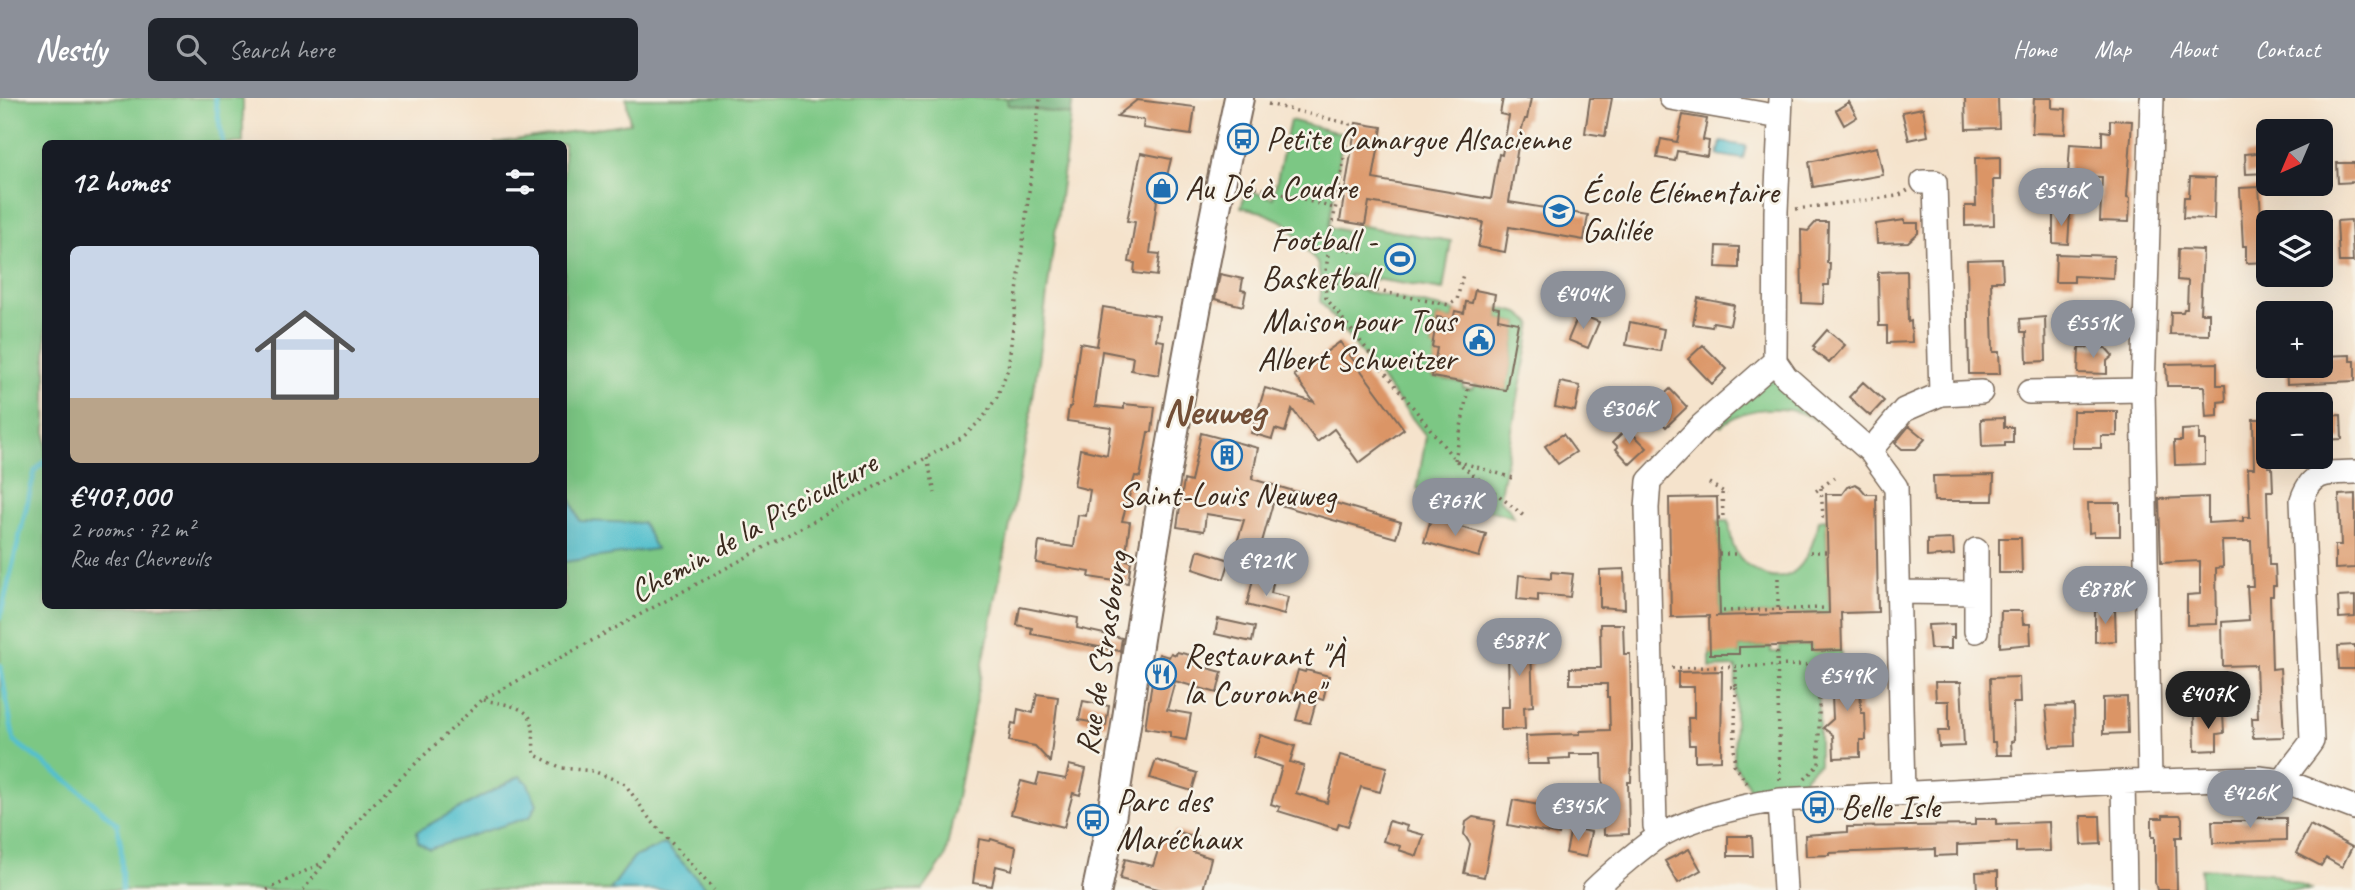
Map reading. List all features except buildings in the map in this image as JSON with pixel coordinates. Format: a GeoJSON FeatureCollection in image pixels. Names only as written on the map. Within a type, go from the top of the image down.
{"type":"FeatureCollection","features":[{"type":"Feature","properties":{"kind":"main road","name":"Rue de Strasbourg"},"geometry":{"type":"LineString","coordinates":[[1097,890],[1188,351],[1239,98]]}},
{"type":"Feature","properties":{"kind":"street"},"geometry":{"type":"LineString","coordinates":[[1671,98],[1779,104]]}},
{"type":"Feature","properties":{"kind":"street"},"geometry":{"type":"LineString","coordinates":[[1744,98],[1779,104]]}},
{"type":"Feature","properties":{"kind":"street"},"geometry":{"type":"LineString","coordinates":[[2150,781],[2143,390],[2151,98]]}},
{"type":"Feature","properties":{"kind":"street"},"geometry":{"type":"LineString","coordinates":[[1779,104],[1775,361],[1786,377],[1870,451],[1896,487],[1903,794]]}},
{"type":"Feature","properties":{"kind":"street"},"geometry":{"type":"LineString","coordinates":[[1923,182],[1935,182],[1941,394]]}},
{"type":"Feature","properties":{"kind":"street"},"geometry":{"type":"LineString","coordinates":[[1659,836],[1655,827],[1647,508],[1649,481],[1703,425],[1775,361]]}},
{"type":"Feature","properties":{"kind":"street"},"geometry":{"type":"LineString","coordinates":[[2029,392],[2143,390]]}},
{"type":"Feature","properties":{"kind":"street"},"geometry":{"type":"LineString","coordinates":[[1870,451],[1904,410],[1941,394],[1981,392]]}},
{"type":"Feature","properties":{"kind":"street"},"geometry":{"type":"LineString","coordinates":[[2284,782],[2289,770],[2300,761],[2312,741],[2302,500],[2307,484],[2323,474],[2355,471]]}},
{"type":"Feature","properties":{"kind":"street"},"geometry":{"type":"LineString","coordinates":[[1976,550],[1976,631]]}},
{"type":"Feature","properties":{"kind":"street"},"geometry":{"type":"LineString","coordinates":[[1899,592],[1976,593]]}},
{"type":"Feature","properties":{"kind":"street"},"geometry":{"type":"LineString","coordinates":[[1594,890],[1659,836],[1693,821],[1754,804],[1780,800],[2123,782],[2259,778],[2284,782],[2355,808]]}},
{"type":"Feature","properties":{"kind":"street"},"geometry":{"type":"LineString","coordinates":[[2123,782],[2125,890]]}},
{"type":"Feature","properties":{"kind":"street"},"geometry":{"type":"LineString","coordinates":[[1780,800],[1785,890]]}},
{"type":"Feature","properties":{"kind":"path","name":"Chemin de la Pisciculture"},"geometry":{"type":"LineString","coordinates":[[303,890],[367,810],[482,700],[927,458],[963,437],[983,418],[997,397],[1008,369],[1040,98]]}},
{"type":"Feature","properties":{"kind":"path"},"geometry":{"type":"LineString","coordinates":[[1268,104],[1350,124],[1323,280],[1326,298],[1455,460],[1524,516]]}},
{"type":"Feature","properties":{"kind":"path"},"geometry":{"type":"LineString","coordinates":[[1776,211],[1898,196],[1923,182]]}},
{"type":"Feature","properties":{"kind":"path"},"geometry":{"type":"LineString","coordinates":[[1248,185],[1335,208]]}},
{"type":"Feature","properties":{"kind":"path"},"geometry":{"type":"LineString","coordinates":[[1329,245],[1353,251]]}},
{"type":"Feature","properties":{"kind":"path"},"geometry":{"type":"LineString","coordinates":[[1323,280],[1449,305],[1457,300],[1463,274]]}},
{"type":"Feature","properties":{"kind":"path"},"geometry":{"type":"LineString","coordinates":[[1455,460],[1468,388]]}},
{"type":"Feature","properties":{"kind":"path"},"geometry":{"type":"LineString","coordinates":[[927,458],[935,493]]}},
{"type":"Feature","properties":{"kind":"path"},"geometry":{"type":"LineString","coordinates":[[1455,460],[1513,478]]}},
{"type":"Feature","properties":{"kind":"path"},"geometry":{"type":"LineString","coordinates":[[1816,491],[1834,478]]}},
{"type":"Feature","properties":{"kind":"path"},"geometry":{"type":"LineString","coordinates":[[1709,483],[1727,494]]}},
{"type":"Feature","properties":{"kind":"path"},"geometry":{"type":"LineString","coordinates":[[1821,488],[1823,517],[1826,517]]}},
{"type":"Feature","properties":{"kind":"path"},"geometry":{"type":"LineString","coordinates":[[1718,518],[1723,518],[1722,491]]}},
{"type":"Feature","properties":{"kind":"path"},"geometry":{"type":"LineString","coordinates":[[1810,552],[1828,552]]}},
{"type":"Feature","properties":{"kind":"path"},"geometry":{"type":"LineString","coordinates":[[1719,554],[1737,554]]}},
{"type":"Feature","properties":{"kind":"path"},"geometry":{"type":"LineString","coordinates":[[1778,578],[1778,612]]}},
{"type":"Feature","properties":{"kind":"path"},"geometry":{"type":"LineString","coordinates":[[1723,611],[1778,612],[1826,608]]}},
{"type":"Feature","properties":{"kind":"path"},"geometry":{"type":"LineString","coordinates":[[1777,652],[1780,800]]}},
{"type":"Feature","properties":{"kind":"path"},"geometry":{"type":"LineString","coordinates":[[1651,669],[1901,663]]}},
{"type":"Feature","properties":{"kind":"path"},"geometry":{"type":"LineString","coordinates":[[1805,798],[1805,776],[1819,764],[1819,664]]}},
{"type":"Feature","properties":{"kind":"path"},"geometry":{"type":"LineString","coordinates":[[1735,667],[1734,764],[1748,785],[1754,804]]}},
{"type":"Feature","properties":{"kind":"path"},"geometry":{"type":"LineString","coordinates":[[1819,687],[1826,687]]}},
{"type":"Feature","properties":{"kind":"path"},"geometry":{"type":"LineString","coordinates":[[482,700],[512,706],[526,712],[531,720],[531,743],[535,755],[562,768],[593,771],[625,783],[649,818],[714,890]]}},
{"type":"Feature","properties":{"kind":"path"},"geometry":{"type":"LineString","coordinates":[[1819,728],[1826,727]]}},
{"type":"Feature","properties":{"kind":"path"},"geometry":{"type":"LineString","coordinates":[[1728,730],[1734,730]]}},
{"type":"Feature","properties":{"kind":"path"},"geometry":{"type":"LineString","coordinates":[[267,890],[325,862]]}},
{"type":"Feature","properties":{"kind":"green space"},"geometry":{"type":"Polygon","coordinates":[[[0,98],[243,98],[243,140],[42,140],[42,609],[567,609],[567,140],[514,140],[630,123],[626,98],[1007,98],[1008,105],[1071,115],[1029,428],[945,858],[923,890],[708,890],[664,844],[634,857],[610,890],[0,890],[0,98]]]}},
{"type":"Feature","properties":{"kind":"green space"},"geometry":{"type":"Polygon","coordinates":[[[1007,98],[1073,98],[1071,115],[1008,105],[1007,98]]]}},
{"type":"Feature","properties":{"kind":"green space"},"geometry":{"type":"Polygon","coordinates":[[[1290,120],[1343,134],[1329,227],[1355,233],[1357,225],[1451,241],[1443,290],[1349,275],[1346,287],[1455,311],[1453,320],[1437,317],[1432,346],[1437,348],[1432,377],[1463,383],[1463,388],[1472,389],[1474,385],[1506,390],[1518,323],[1498,319],[1499,308],[1519,313],[1532,323],[1499,500],[1508,507],[1513,517],[1417,489],[1426,436],[1320,301],[1322,283],[1317,263],[1286,223],[1262,212],[1241,207],[1246,190],[1273,198],[1290,120]]]}},
{"type":"Feature","properties":{"kind":"green space"},"geometry":{"type":"Polygon","coordinates":[[[1770,378],[1782,384],[1824,421],[1822,424],[1798,412],[1771,409],[1744,413],[1721,426],[1718,424],[1770,378]]]}},
{"type":"Feature","properties":{"kind":"green space"},"geometry":{"type":"Polygon","coordinates":[[[1826,519],[1829,613],[1720,616],[1718,521],[1729,521],[1734,548],[1746,564],[1762,574],[1775,577],[1785,576],[1802,564],[1813,543],[1818,520],[1826,519]]]}},
{"type":"Feature","properties":{"kind":"green space"},"geometry":{"type":"Polygon","coordinates":[[[1841,644],[1841,664],[1819,664],[1819,764],[1805,776],[1805,798],[1754,804],[1748,785],[1734,764],[1736,667],[1710,668],[1710,648],[1730,647],[1739,654],[1739,647],[1771,646],[1771,652],[1780,652],[1780,646],[1812,645],[1813,651],[1821,651],[1821,645],[1841,644]]]}},
{"type":"Feature","properties":{"kind":"green space"},"geometry":{"type":"Polygon","coordinates":[[[2201,868],[2270,873],[2313,890],[2201,890],[2201,868]]]}},
{"type":"Feature","properties":{"kind":"water"},"geometry":{"type":"Polygon","coordinates":[[[1721,142],[1746,146],[1743,159],[1718,155],[1721,142]]]}},
{"type":"Feature","properties":{"kind":"water"},"geometry":{"type":"Polygon","coordinates":[[[567,491],[580,521],[643,523],[656,549],[567,562],[567,491]]]}},
{"type":"Feature","properties":{"kind":"water"},"geometry":{"type":"Polygon","coordinates":[[[520,776],[527,782],[537,804],[530,817],[429,849],[418,842],[417,831],[520,776]]]}},
{"type":"Feature","properties":{"kind":"water"},"geometry":{"type":"Polygon","coordinates":[[[665,844],[708,890],[610,890],[634,857],[665,844]]]}},
{"type":"Feature","properties":{"kind":"waterway"},"geometry":{"type":"LineString","coordinates":[[215,98],[222,140]]}},
{"type":"Feature","properties":{"kind":"waterway"},"geometry":{"type":"LineString","coordinates":[[0,618],[35,471],[42,464]]}},
{"type":"Feature","properties":{"kind":"waterway"},"geometry":{"type":"LineString","coordinates":[[0,665],[14,741],[72,784],[117,824],[121,846],[122,890]]}},
{"type":"Feature","properties":{"kind":"place","name":"Petite Camargue Alsacienne"},"geometry":{"type":"Point","coordinates":[1243,139]}},
{"type":"Feature","properties":{"kind":"place","name":"Au Dé à Coudre"},"geometry":{"type":"Point","coordinates":[1162,188]}},
{"type":"Feature","properties":{"kind":"place","name":"École Elémentaire Galilée"},"geometry":{"type":"Point","coordinates":[1559,211]}},
{"type":"Feature","properties":{"kind":"place","name":"Football - Basketball"},"geometry":{"type":"Point","coordinates":[1400,259]}},
{"type":"Feature","properties":{"kind":"place","name":"Maison pour Tous Albert Schweitzer"},"geometry":{"type":"Point","coordinates":[1479,340]}},
{"type":"Feature","properties":{"kind":"place","name":"Saint-Louis Neuweg"},"geometry":{"type":"Point","coordinates":[1227,455]}},
{"type":"Feature","properties":{"kind":"place","name":"Restaurant \"À la Couronne\""},"geometry":{"type":"Point","coordinates":[1161,674]}},
{"type":"Feature","properties":{"kind":"place","name":"Belle Isle"},"geometry":{"type":"Point","coordinates":[1818,807]}},
{"type":"Feature","properties":{"kind":"place","name":"Parc des Maréchaux"},"geometry":{"type":"Point","coordinates":[1093,820]}},
{"type":"Feature","properties":{"kind":"district","name":"Neuweg"},"geometry":{"type":"Point","coordinates":[1214,411]}}]}
